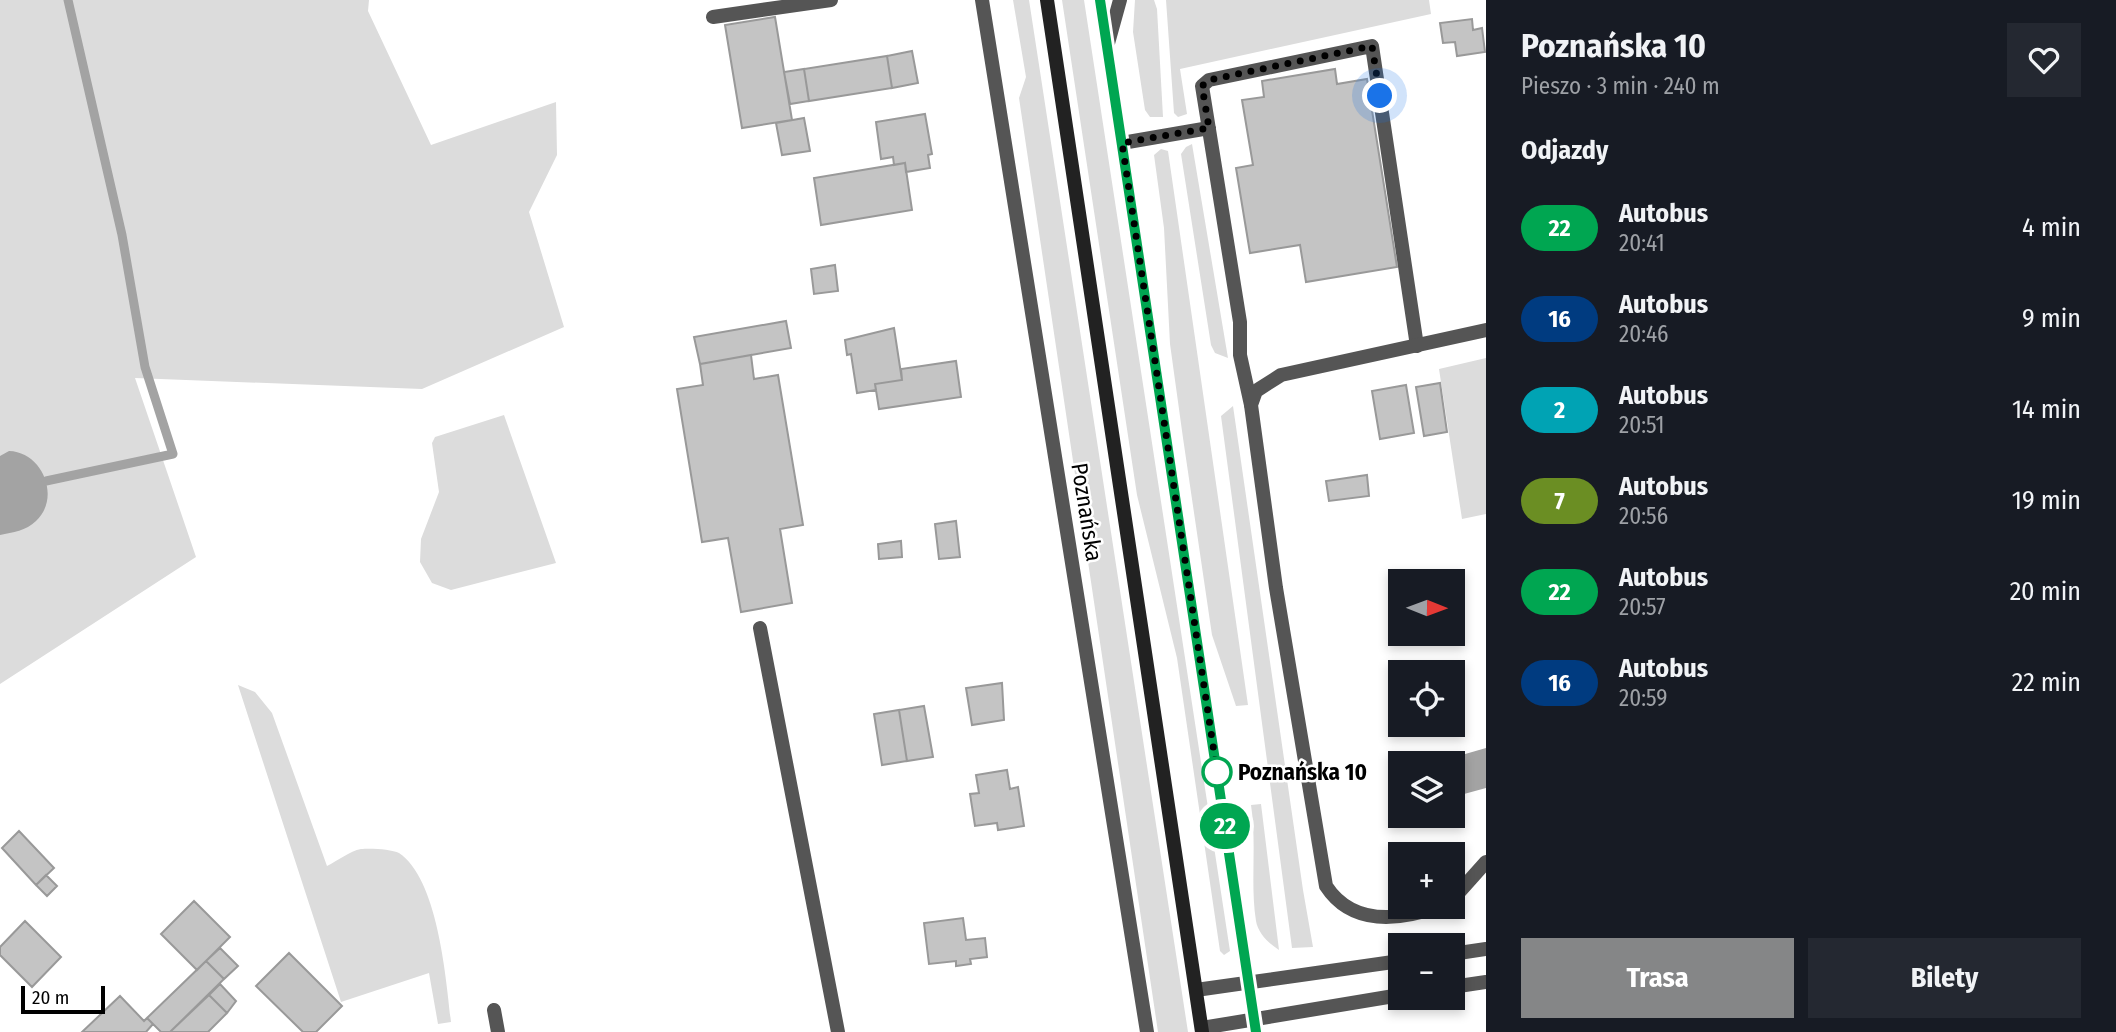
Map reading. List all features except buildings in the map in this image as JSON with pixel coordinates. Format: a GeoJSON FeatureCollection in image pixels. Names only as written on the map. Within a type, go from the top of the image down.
{"type":"FeatureCollection","features":[{"type":"Feature","properties":{"kind":"main road","name":"Poznańska"},"geometry":{"type":"LineString","coordinates":[[1047,0],[1202,1030]]}},
{"type":"Feature","properties":{"kind":"main road"},"geometry":{"type":"LineString","coordinates":[[1100,0],[1255,1025]]}},
{"type":"Feature","properties":{"kind":"street"},"geometry":{"type":"LineString","coordinates":[[713,17],[831,0]]}},
{"type":"Feature","properties":{"kind":"street","name":"Poznańska"},"geometry":{"type":"LineString","coordinates":[[982,0],[1147,1032]]}},
{"type":"Feature","properties":{"kind":"street"},"geometry":{"type":"LineString","coordinates":[[1107,47],[1120,0]]}},
{"type":"Feature","properties":{"kind":"street"},"geometry":{"type":"LineString","coordinates":[[1388,916],[1364,915],[1335,900],[1326,886],[1276,587],[1251,405],[1240,355],[1240,322],[1202,86],[1209,80],[1372,46],[1417,346]]}},
{"type":"Feature","properties":{"kind":"street"},"geometry":{"type":"LineString","coordinates":[[1122,143],[1209,128]]}},
{"type":"Feature","properties":{"kind":"street"},"geometry":{"type":"LineString","coordinates":[[1251,405],[1256,391],[1281,375],[1486,330]]}},
{"type":"Feature","properties":{"kind":"street"},"geometry":{"type":"LineString","coordinates":[[760,628],[838,1032]]}},
{"type":"Feature","properties":{"kind":"street"},"geometry":{"type":"LineString","coordinates":[[1465,885],[1486,862]]}},
{"type":"Feature","properties":{"kind":"street"},"geometry":{"type":"LineString","coordinates":[[1465,952],[1486,949]]}},
{"type":"Feature","properties":{"kind":"street"},"geometry":{"type":"LineString","coordinates":[[1196,990],[1388,963]]}},
{"type":"Feature","properties":{"kind":"street"},"geometry":{"type":"LineString","coordinates":[[1465,985],[1486,982]]}},
{"type":"Feature","properties":{"kind":"street"},"geometry":{"type":"LineString","coordinates":[[1202,1030],[1255,1025],[1388,997]]}},
{"type":"Feature","properties":{"kind":"street"},"geometry":{"type":"LineString","coordinates":[[494,1010],[498,1032]]}},
{"type":"Feature","properties":{"kind":"shaded area"},"geometry":{"type":"Polygon","coordinates":[[[0,0],[369,0],[368,11],[431,145],[556,102],[557,155],[529,212],[564,327],[422,389],[135,378],[196,557],[0,684],[0,0]]]}},
{"type":"Feature","properties":{"kind":"shaded area"},"geometry":{"type":"Polygon","coordinates":[[[1013,0],[1029,0],[1188,1032],[1158,1032],[1019,98],[1026,77],[1013,0]]]}},
{"type":"Feature","properties":{"kind":"shaded area"},"geometry":{"type":"Polygon","coordinates":[[[1062,0],[1084,0],[1230,951],[1224,955],[1220,951],[1177,658],[1137,495],[1062,0]]]}},
{"type":"Feature","properties":{"kind":"shaded area"},"geometry":{"type":"Polygon","coordinates":[[[1135,0],[1154,0],[1157,9],[1163,117],[1150,117],[1145,110],[1133,32],[1135,0]]]}},
{"type":"Feature","properties":{"kind":"shaded area"},"geometry":{"type":"Polygon","coordinates":[[[1166,0],[1429,0],[1431,14],[1180,69],[1187,114],[1178,117],[1174,113],[1166,0]]]}},
{"type":"Feature","properties":{"kind":"shaded area"},"geometry":{"type":"Polygon","coordinates":[[[1192,144],[1228,358],[1215,353],[1211,345],[1181,154],[1192,144]]]}},
{"type":"Feature","properties":{"kind":"shaded area"},"geometry":{"type":"Polygon","coordinates":[[[1161,149],[1168,151],[1248,705],[1236,706],[1212,635],[1170,344],[1164,228],[1154,155],[1161,149]]]}},
{"type":"Feature","properties":{"kind":"shaded area"},"geometry":{"type":"Polygon","coordinates":[[[1486,358],[1486,514],[1462,519],[1439,369],[1486,358]]]}},
{"type":"Feature","properties":{"kind":"shaded area"},"geometry":{"type":"Polygon","coordinates":[[[1233,406],[1313,947],[1292,948],[1221,416],[1233,406]]]}},
{"type":"Feature","properties":{"kind":"shaded area"},"geometry":{"type":"Polygon","coordinates":[[[504,415],[556,563],[451,590],[432,583],[420,562],[421,539],[439,492],[432,443],[435,437],[504,415]]]}},
{"type":"Feature","properties":{"kind":"shaded area"},"geometry":{"type":"Polygon","coordinates":[[[9,451],[21,453],[39,468],[45,478],[47,500],[36,521],[28,527],[0,535],[0,456],[9,451]]]}},
{"type":"Feature","properties":{"kind":"shaded area"},"geometry":{"type":"Polygon","coordinates":[[[238,685],[255,692],[272,713],[327,866],[352,852],[370,849],[399,853],[412,866],[423,884],[438,931],[451,1022],[438,1024],[429,973],[341,1002],[238,685]]]}},
{"type":"Feature","properties":{"kind":"shaded area"},"geometry":{"type":"Polygon","coordinates":[[[1486,748],[1486,788],[1465,794],[1465,754],[1486,748]]]}},
{"type":"Feature","properties":{"kind":"shaded area"},"geometry":{"type":"Polygon","coordinates":[[[1261,804],[1279,950],[1264,938],[1256,921],[1251,805],[1261,804]]]}},
{"type":"Feature","properties":{"kind":"waterway"},"geometry":{"type":"LineString","coordinates":[[46,481],[173,454],[145,367],[122,235],[68,0]]}},
{"type":"Feature","properties":{"kind":"bus line","name":"22"},"geometry":{"type":"LineString","coordinates":[[1100,0],[1256,1032]]}},
{"type":"Feature","properties":{"kind":"place","name":"Poznańska 10"},"geometry":{"type":"Point","coordinates":[1217,772]}},
{"type":"Feature","properties":{"kind":"route"},"geometry":{"type":"LineString","coordinates":[[1217,772],[1122,143],[1209,128],[1202,86],[1209,80],[1372,46],[1380,96]]}}]}
